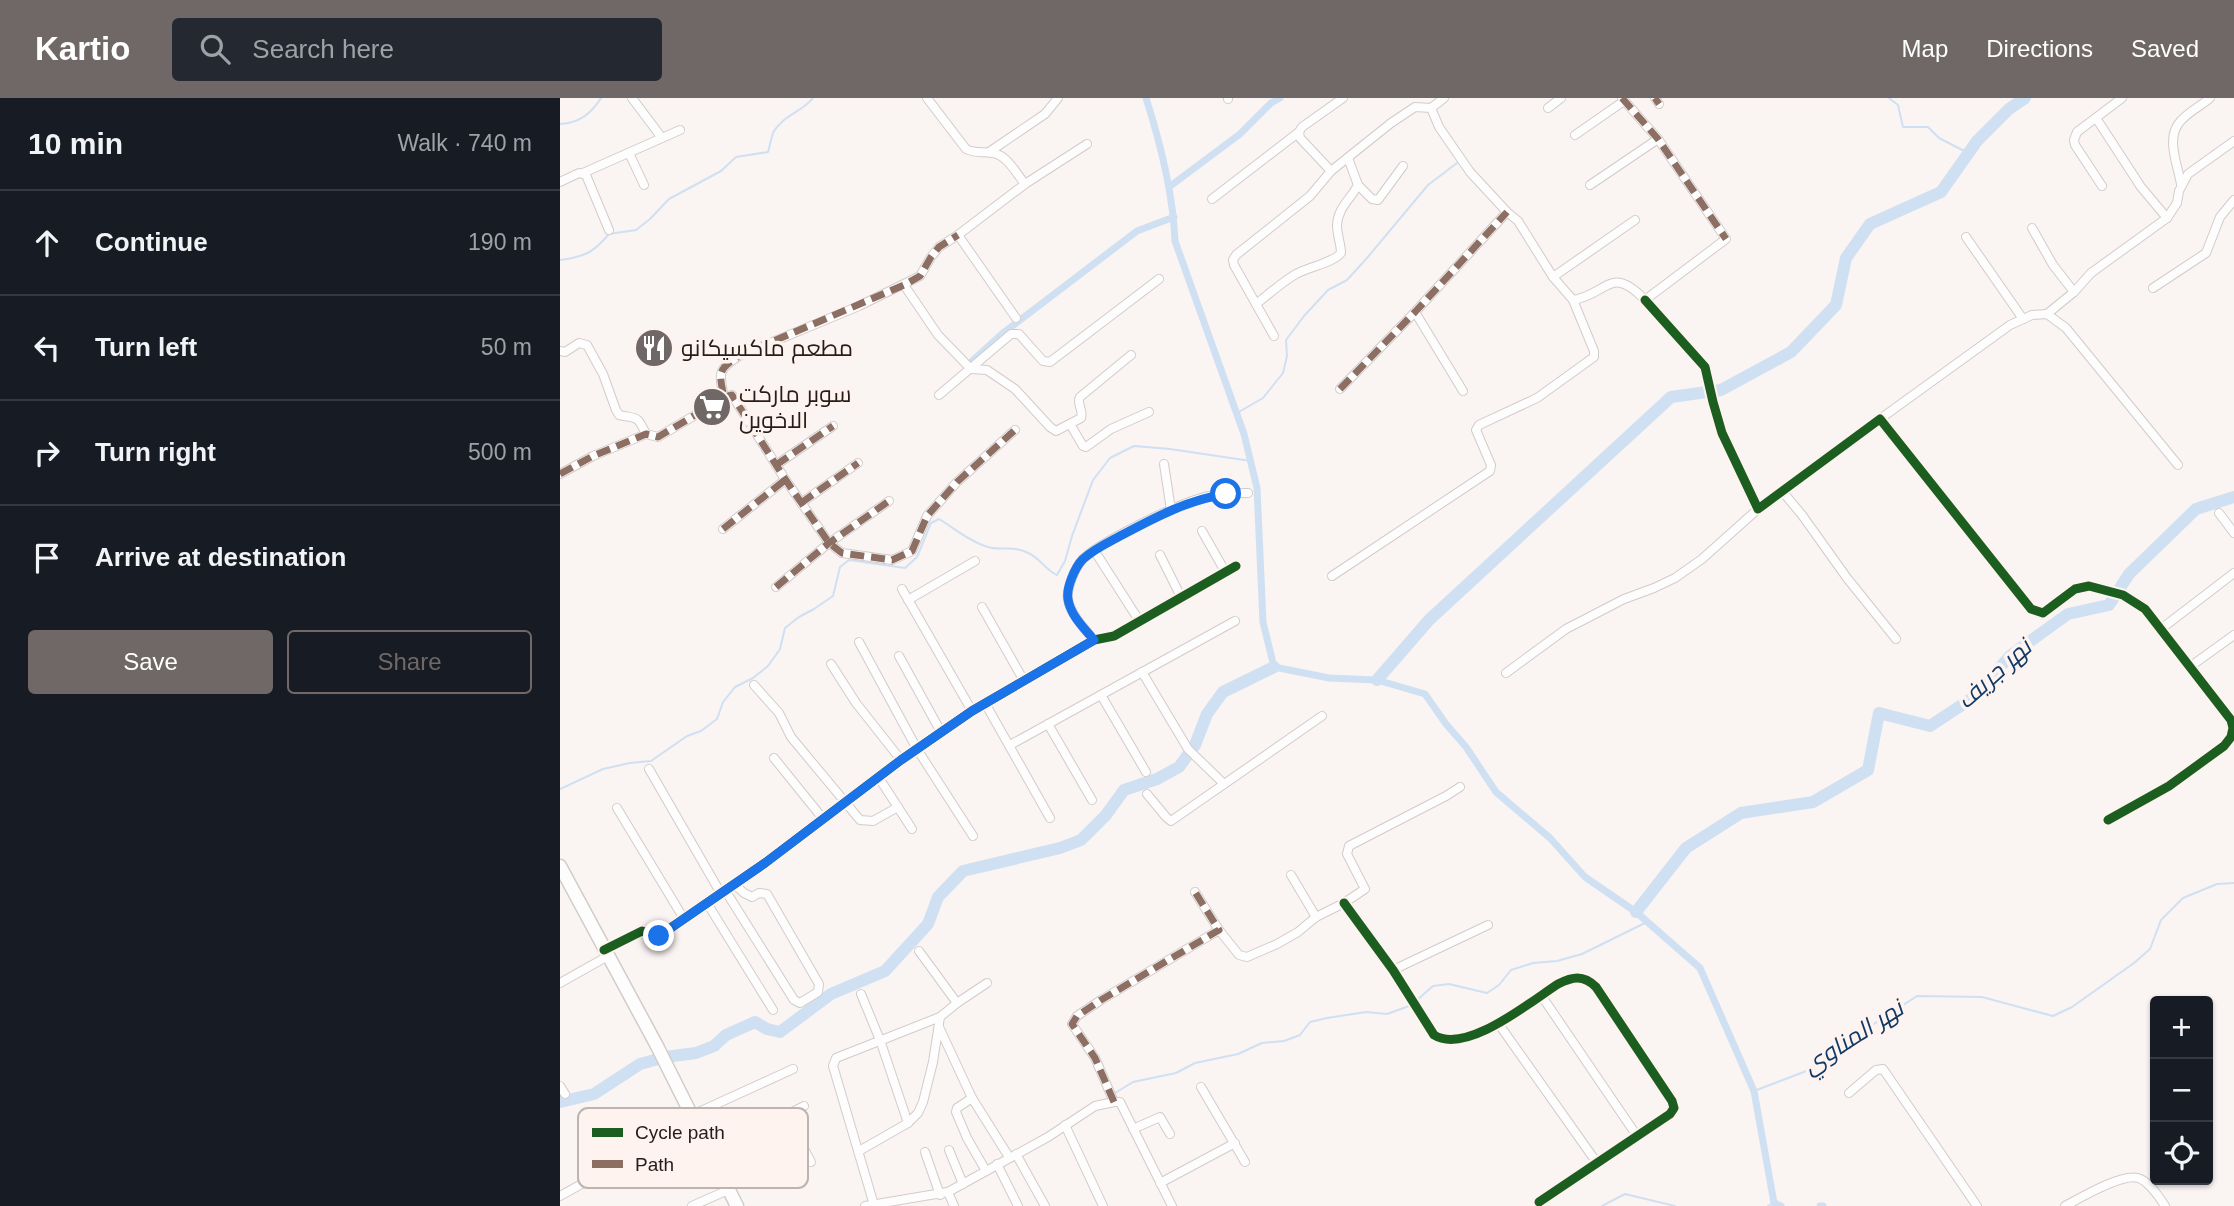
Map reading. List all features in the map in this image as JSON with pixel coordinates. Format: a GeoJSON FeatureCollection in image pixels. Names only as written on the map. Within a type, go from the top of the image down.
{"type":"FeatureCollection","features":[{"type":"Feature","properties":{"kind":"main road"},"geometry":{"type":"LineString","coordinates":[[560,866],[657,1046],[686,1108]]}},
{"type":"Feature","properties":{"kind":"main road"},"geometry":{"type":"LineString","coordinates":[[729,1190],[737,1206]]}},
{"type":"Feature","properties":{"kind":"street"},"geometry":{"type":"LineString","coordinates":[[632,98],[662,138]]}},
{"type":"Feature","properties":{"kind":"street"},"geometry":{"type":"LineString","coordinates":[[927,98],[966,149],[1002,155],[1025,184]]}},
{"type":"Feature","properties":{"kind":"street"},"geometry":{"type":"LineString","coordinates":[[989,152],[1045,114],[1058,98]]}},
{"type":"Feature","properties":{"kind":"street"},"geometry":{"type":"LineString","coordinates":[[1212,199],[1343,98]]}},
{"type":"Feature","properties":{"kind":"street"},"geometry":{"type":"LineString","coordinates":[[1274,336],[1233,260],[1310,196],[1331,171],[1410,110],[1444,98]]}},
{"type":"Feature","properties":{"kind":"street"},"geometry":{"type":"LineString","coordinates":[[1548,108],[1561,98]]}},
{"type":"Feature","properties":{"kind":"street"},"geometry":{"type":"LineString","coordinates":[[2102,186],[2074,140],[2077,132],[2122,98]]}},
{"type":"Feature","properties":{"kind":"street"},"geometry":{"type":"LineString","coordinates":[[2181,184],[2173,144],[2178,124],[2210,98]]}},
{"type":"Feature","properties":{"kind":"street"},"geometry":{"type":"LineString","coordinates":[[1575,135],[1623,99],[1658,139],[1726,239],[1645,300]]}},
{"type":"Feature","properties":{"kind":"street"},"geometry":{"type":"LineString","coordinates":[[1332,576],[1490,471],[1491,466],[1476,430],[1479,425],[1537,398],[1594,358],[1594,351],[1573,300],[1553,277],[1518,221],[1470,172],[1425,104]]}},
{"type":"Feature","properties":{"kind":"street"},"geometry":{"type":"LineString","coordinates":[[2096,118],[2141,187],[2166,218]]}},
{"type":"Feature","properties":{"kind":"street"},"geometry":{"type":"LineString","coordinates":[[560,182],[680,131]]}},
{"type":"Feature","properties":{"kind":"street"},"geometry":{"type":"LineString","coordinates":[[1299,132],[1300,138],[1331,171]]}},
{"type":"Feature","properties":{"kind":"street"},"geometry":{"type":"LineString","coordinates":[[1590,185],[1658,139]]}},
{"type":"Feature","properties":{"kind":"street"},"geometry":{"type":"LineString","coordinates":[[2047,314],[2074,292],[2091,273],[2166,218],[2177,203],[2181,184],[2188,174],[2234,141]]}},
{"type":"Feature","properties":{"kind":"street"},"geometry":{"type":"LineString","coordinates":[[724,397],[719,377],[724,365],[920,276],[939,247],[1025,184],[1087,144]]}},
{"type":"Feature","properties":{"kind":"street"},"geometry":{"type":"LineString","coordinates":[[629,153],[644,185]]}},
{"type":"Feature","properties":{"kind":"street"},"geometry":{"type":"LineString","coordinates":[[1348,158],[1358,185],[1374,200],[1378,200],[1403,166]]}},
{"type":"Feature","properties":{"kind":"street"},"geometry":{"type":"LineString","coordinates":[[583,173],[588,177],[609,230]]}},
{"type":"Feature","properties":{"kind":"street"},"geometry":{"type":"LineString","coordinates":[[1256,304],[1296,274],[1337,259],[1341,248],[1337,224],[1339,214],[1343,204],[1353,195],[1358,185]]}},
{"type":"Feature","properties":{"kind":"street"},"geometry":{"type":"LineString","coordinates":[[2153,288],[2206,253],[2220,217],[2234,200]]}},
{"type":"Feature","properties":{"kind":"street"},"geometry":{"type":"LineString","coordinates":[[1340,389],[1507,212]]}},
{"type":"Feature","properties":{"kind":"street"},"geometry":{"type":"LineString","coordinates":[[1553,277],[1635,220]]}},
{"type":"Feature","properties":{"kind":"street"},"geometry":{"type":"LineString","coordinates":[[2032,228],[2053,265],[2074,292]]}},
{"type":"Feature","properties":{"kind":"street"},"geometry":{"type":"LineString","coordinates":[[958,235],[1016,318]]}},
{"type":"Feature","properties":{"kind":"street"},"geometry":{"type":"LineString","coordinates":[[1966,237],[2023,319]]}},
{"type":"Feature","properties":{"kind":"street"},"geometry":{"type":"LineString","coordinates":[[939,395],[1015,333],[1043,361],[1050,362],[1159,279]]}},
{"type":"Feature","properties":{"kind":"street"},"geometry":{"type":"LineString","coordinates":[[1573,300],[1584,298],[1604,286],[1620,281],[1630,285],[1706,367],[1722,433],[1758,509]]}},
{"type":"Feature","properties":{"kind":"street"},"geometry":{"type":"LineString","coordinates":[[904,285],[938,334],[971,369],[987,370],[1015,388],[1056,431],[1082,415],[1080,397],[1131,355]]}},
{"type":"Feature","properties":{"kind":"street"},"geometry":{"type":"LineString","coordinates":[[1415,312],[1463,391]]}},
{"type":"Feature","properties":{"kind":"street"},"geometry":{"type":"LineString","coordinates":[[1506,673],[1566,629],[1625,599],[1675,578],[1702,559],[1758,509],[1880,419],[2010,325],[2039,313],[2054,317],[2066,328],[2178,465]]}},
{"type":"Feature","properties":{"kind":"street"},"geometry":{"type":"LineString","coordinates":[[560,351],[565,352],[579,343],[587,345],[603,374],[615,410],[619,415],[633,415],[639,419],[646,434]]}},
{"type":"Feature","properties":{"kind":"street"},"geometry":{"type":"LineString","coordinates":[[560,474],[593,456],[646,434],[658,437],[724,397],[732,396],[829,543],[842,553],[892,560],[912,551],[927,516],[957,482],[1016,430]]}},
{"type":"Feature","properties":{"kind":"street"},"geometry":{"type":"LineString","coordinates":[[1070,424],[1086,447],[1111,429],[1149,412]]}},
{"type":"Feature","properties":{"kind":"street"},"geometry":{"type":"LineString","coordinates":[[1880,419],[2031,609],[2043,613],[2076,589],[2089,586],[2123,595],[2145,609],[2231,720],[2234,728],[2224,746],[2169,786],[2108,820]]}},
{"type":"Feature","properties":{"kind":"street"},"geometry":{"type":"LineString","coordinates":[[776,465],[833,426]]}},
{"type":"Feature","properties":{"kind":"street"},"geometry":{"type":"LineString","coordinates":[[801,503],[858,463]]}},
{"type":"Feature","properties":{"kind":"street"},"geometry":{"type":"LineString","coordinates":[[1164,464],[1171,510]]}},
{"type":"Feature","properties":{"kind":"street"},"geometry":{"type":"LineString","coordinates":[[723,528],[785,480]]}},
{"type":"Feature","properties":{"kind":"street"},"geometry":{"type":"LineString","coordinates":[[1782,491],[1896,639]]}},
{"type":"Feature","properties":{"kind":"street"},"geometry":{"type":"LineString","coordinates":[[1094,640],[1076,618],[1068,599],[1072,578],[1081,561],[1094,550],[1171,510],[1201,498],[1248,493]]}},
{"type":"Feature","properties":{"kind":"street"},"geometry":{"type":"LineString","coordinates":[[776,587],[829,543],[889,501]]}},
{"type":"Feature","properties":{"kind":"street"},"geometry":{"type":"LineString","coordinates":[[2219,513],[2234,533]]}},
{"type":"Feature","properties":{"kind":"street"},"geometry":{"type":"LineString","coordinates":[[1202,531],[1226,573]]}},
{"type":"Feature","properties":{"kind":"street"},"geometry":{"type":"LineString","coordinates":[[1094,550],[1140,622]]}},
{"type":"Feature","properties":{"kind":"street"},"geometry":{"type":"LineString","coordinates":[[1160,555],[1182,599]]}},
{"type":"Feature","properties":{"kind":"street"},"geometry":{"type":"LineString","coordinates":[[908,600],[975,561]]}},
{"type":"Feature","properties":{"kind":"street"},"geometry":{"type":"LineString","coordinates":[[560,983],[642,931],[659,936],[824,820],[901,760],[972,711],[1094,640],[1114,636],[1236,566]]}},
{"type":"Feature","properties":{"kind":"street"},"geometry":{"type":"LineString","coordinates":[[2161,629],[2234,573]]}},
{"type":"Feature","properties":{"kind":"street"},"geometry":{"type":"LineString","coordinates":[[902,589],[972,711]]}},
{"type":"Feature","properties":{"kind":"street"},"geometry":{"type":"LineString","coordinates":[[982,607],[1024,681]]}},
{"type":"Feature","properties":{"kind":"street"},"geometry":{"type":"LineString","coordinates":[[1010,745],[1235,621]]}},
{"type":"Feature","properties":{"kind":"street"},"geometry":{"type":"LineString","coordinates":[[2191,666],[2234,635]]}},
{"type":"Feature","properties":{"kind":"street"},"geometry":{"type":"LineString","coordinates":[[859,642],[916,749],[973,836]]}},
{"type":"Feature","properties":{"kind":"street"},"geometry":{"type":"LineString","coordinates":[[899,656],[941,732]]}},
{"type":"Feature","properties":{"kind":"street"},"geometry":{"type":"LineString","coordinates":[[831,664],[856,703],[901,760]]}},
{"type":"Feature","properties":{"kind":"street"},"geometry":{"type":"LineString","coordinates":[[1142,672],[1188,749],[1224,784]]}},
{"type":"Feature","properties":{"kind":"street"},"geometry":{"type":"LineString","coordinates":[[754,685],[779,713],[790,737],[860,820],[873,821],[898,807]]}},
{"type":"Feature","properties":{"kind":"street"},"geometry":{"type":"LineString","coordinates":[[1101,695],[1146,772]]}},
{"type":"Feature","properties":{"kind":"street"},"geometry":{"type":"LineString","coordinates":[[985,703],[1050,818]]}},
{"type":"Feature","properties":{"kind":"street"},"geometry":{"type":"LineString","coordinates":[[1147,794],[1171,821],[1322,716]]}},
{"type":"Feature","properties":{"kind":"street"},"geometry":{"type":"LineString","coordinates":[[1048,724],[1092,800]]}},
{"type":"Feature","properties":{"kind":"street"},"geometry":{"type":"LineString","coordinates":[[774,758],[824,820]]}},
{"type":"Feature","properties":{"kind":"street"},"geometry":{"type":"LineString","coordinates":[[649,769],[723,891],[794,1000],[804,1002],[818,992],[819,984],[766,894],[748,896],[734,884]]}},
{"type":"Feature","properties":{"kind":"street"},"geometry":{"type":"LineString","coordinates":[[879,778],[912,829]]}},
{"type":"Feature","properties":{"kind":"street"},"geometry":{"type":"LineString","coordinates":[[1195,892],[1219,930],[1240,955],[1247,957],[1277,944],[1316,917],[1365,889],[1347,854],[1349,846],[1460,787]]}},
{"type":"Feature","properties":{"kind":"street"},"geometry":{"type":"LineString","coordinates":[[617,808],[684,919]]}},
{"type":"Feature","properties":{"kind":"street"},"geometry":{"type":"LineString","coordinates":[[1292,875],[1316,917]]}},
{"type":"Feature","properties":{"kind":"street"},"geometry":{"type":"LineString","coordinates":[[707,903],[773,1010]]}},
{"type":"Feature","properties":{"kind":"street"},"geometry":{"type":"LineString","coordinates":[[1344,903],[1393,970],[1434,1035],[1446,1040],[1459,1040],[1485,1030],[1570,978],[1581,977],[1591,982],[1672,1101],[1674,1108],[1670,1114],[1539,1202]]}},
{"type":"Feature","properties":{"kind":"street"},"geometry":{"type":"LineString","coordinates":[[1393,970],[1488,925]]}},
{"type":"Feature","properties":{"kind":"street"},"geometry":{"type":"LineString","coordinates":[[1114,1102],[1095,1058],[1072,1024],[1077,1016],[1101,1000],[1219,930]]}},
{"type":"Feature","properties":{"kind":"street"},"geometry":{"type":"LineString","coordinates":[[919,951],[957,1003]]}},
{"type":"Feature","properties":{"kind":"street"},"geometry":{"type":"LineString","coordinates":[[987,983],[957,1003],[939,1021],[836,1058],[833,1066],[859,1151],[869,1205],[926,1202],[986,1171],[1095,1106],[1120,1102],[1172,1206]]}},
{"type":"Feature","properties":{"kind":"street"},"geometry":{"type":"LineString","coordinates":[[861,995],[880,1040],[908,1122]]}},
{"type":"Feature","properties":{"kind":"street"},"geometry":{"type":"LineString","coordinates":[[1541,995],[1637,1136]]}},
{"type":"Feature","properties":{"kind":"street"},"geometry":{"type":"LineString","coordinates":[[939,1021],[972,1098],[1045,1206]]}},
{"type":"Feature","properties":{"kind":"street"},"geometry":{"type":"LineString","coordinates":[[859,1151],[908,1122],[918,1113],[933,1062],[939,1021]]}},
{"type":"Feature","properties":{"kind":"street"},"geometry":{"type":"LineString","coordinates":[[1498,1023],[1597,1163]]}},
{"type":"Feature","properties":{"kind":"street"},"geometry":{"type":"LineString","coordinates":[[714,1108],[793,1069]]}},
{"type":"Feature","properties":{"kind":"street"},"geometry":{"type":"LineString","coordinates":[[1849,1093],[1876,1070],[1883,1069],[1977,1206]]}},
{"type":"Feature","properties":{"kind":"street"},"geometry":{"type":"LineString","coordinates":[[1202,1087],[1245,1162]]}},
{"type":"Feature","properties":{"kind":"street"},"geometry":{"type":"LineString","coordinates":[[972,1098],[957,1108],[956,1112],[986,1171]]}},
{"type":"Feature","properties":{"kind":"street"},"geometry":{"type":"LineString","coordinates":[[800,1108],[804,1106]]}},
{"type":"Feature","properties":{"kind":"street"},"geometry":{"type":"LineString","coordinates":[[1133,1129],[1160,1117],[1170,1134]]}},
{"type":"Feature","properties":{"kind":"street"},"geometry":{"type":"LineString","coordinates":[[1065,1125],[1104,1206]]}},
{"type":"Feature","properties":{"kind":"street"},"geometry":{"type":"LineString","coordinates":[[1160,1183],[1235,1143]]}},
{"type":"Feature","properties":{"kind":"street"},"geometry":{"type":"LineString","coordinates":[[949,1150],[963,1184]]}},
{"type":"Feature","properties":{"kind":"street"},"geometry":{"type":"LineString","coordinates":[[925,1152],[944,1193],[954,1206]]}},
{"type":"Feature","properties":{"kind":"street"},"geometry":{"type":"LineString","coordinates":[[808,1157],[811,1163]]}},
{"type":"Feature","properties":{"kind":"street"},"geometry":{"type":"LineString","coordinates":[[997,1164],[1018,1206]]}},
{"type":"Feature","properties":{"kind":"street"},"geometry":{"type":"LineString","coordinates":[[2065,1206],[2094,1189],[2130,1178],[2140,1178],[2147,1183],[2165,1206]]}},
{"type":"Feature","properties":{"kind":"street"},"geometry":{"type":"LineString","coordinates":[[560,1196],[578,1186]]}},
{"type":"Feature","properties":{"kind":"street"},"geometry":{"type":"LineString","coordinates":[[692,1206],[729,1190]]}},
{"type":"Feature","properties":{"kind":"waterway"},"geometry":{"type":"LineString","coordinates":[[560,124],[584,117],[601,98]]}},
{"type":"Feature","properties":{"kind":"waterway"},"geometry":{"type":"LineString","coordinates":[[560,260],[588,253],[609,234],[636,230],[669,199],[721,171],[736,157],[768,152],[773,133],[778,126],[813,98]]}},
{"type":"Feature","properties":{"kind":"waterway"},"geometry":{"type":"LineString","coordinates":[[1146,98],[1165,169],[1175,241],[1244,434],[1257,488],[1263,622],[1274,667],[1329,678],[1377,680],[1425,694],[1466,747],[1496,792],[1550,838],[1585,877],[1636,912],[1700,968],[1754,1091],[1774,1203],[1781,1206]]}},
{"type":"Feature","properties":{"kind":"waterway"},"geometry":{"type":"LineString","coordinates":[[1169,187],[1240,134],[1271,103],[1280,98]]}},
{"type":"Feature","properties":{"kind":"waterway"},"geometry":{"type":"LineString","coordinates":[[1889,98],[1898,105],[1903,127],[1928,127],[1939,138],[1968,153]]}},
{"type":"Feature","properties":{"kind":"waterway"},"geometry":{"type":"LineString","coordinates":[[1377,680],[1429,620],[1671,397],[1721,390],[1791,352],[1836,305],[1846,258],[1870,224],[1941,192],[1977,141],[2009,109],[2025,98]]}},
{"type":"Feature","properties":{"kind":"waterway"},"geometry":{"type":"LineString","coordinates":[[1237,413],[1263,398],[1283,373],[1287,356],[1286,340],[1304,316],[1328,290],[1347,280],[1428,185],[1457,163]]}},
{"type":"Feature","properties":{"kind":"waterway"},"geometry":{"type":"LineString","coordinates":[[972,361],[1003,333],[1137,231],[1174,217]]}},
{"type":"Feature","properties":{"kind":"waterway"},"geometry":{"type":"LineString","coordinates":[[560,789],[603,769],[651,761],[717,719],[723,702],[735,687],[768,666],[780,649],[785,628],[833,596],[840,567],[849,560],[905,568],[917,557],[931,523],[939,519],[981,545],[1016,549],[1031,554],[1057,575],[1065,561],[1093,480],[1110,458],[1134,446],[1251,461]]}},
{"type":"Feature","properties":{"kind":"waterway","name":"نهر جريف"},"geometry":{"type":"LineString","coordinates":[[1636,912],[1686,848],[1741,813],[1813,802],[1868,770],[1879,713],[1930,726],[1971,699],[2011,655],[2068,614],[2109,605],[2129,574],[2196,509],[2234,497]]}},
{"type":"Feature","properties":{"kind":"waterway"},"geometry":{"type":"LineString","coordinates":[[560,1102],[594,1094],[640,1064],[696,1053],[714,1046],[726,1035],[755,1022],[780,1032],[831,994],[885,971],[928,924],[938,897],[963,871],[1060,848],[1081,840],[1106,815],[1124,790],[1157,779],[1179,767],[1195,745],[1207,714],[1223,692],[1274,667]]}},
{"type":"Feature","properties":{"kind":"waterway","name":"نهر المناوي"},"geometry":{"type":"LineString","coordinates":[[1754,1091],[1809,1070],[1917,996],[1982,997],[2053,1016],[2072,1007],[2150,949],[2161,920],[2183,898],[2217,884],[2234,883]]}},
{"type":"Feature","properties":{"kind":"waterway"},"geometry":{"type":"LineString","coordinates":[[1416,1001],[1433,986],[1449,984],[1487,993],[1499,985],[1511,970],[1582,954],[1647,922]]}},
{"type":"Feature","properties":{"kind":"waterway"},"geometry":{"type":"LineString","coordinates":[[1115,1093],[1133,1082],[1176,1073],[1195,1063],[1238,1054],[1262,1043],[1284,1041],[1300,1035],[1310,1022],[1366,1012],[1387,1014],[1412,1005]]}},
{"type":"Feature","properties":{"kind":"waterway"},"geometry":{"type":"LineString","coordinates":[[1602,1206],[1625,1194],[1675,1206]]}},
{"type":"Feature","properties":{"kind":"waterway"},"geometry":{"type":"LineString","coordinates":[[1768,1206],[1774,1203]]}},
{"type":"Feature","properties":{"kind":"marked path"},"geometry":{"type":"LineString","coordinates":[[1622,98],[1658,139],[1726,239]]}},
{"type":"Feature","properties":{"kind":"marked path"},"geometry":{"type":"LineString","coordinates":[[1655,98],[1659,104]]}},
{"type":"Feature","properties":{"kind":"marked path"},"geometry":{"type":"LineString","coordinates":[[1340,389],[1507,212]]}},
{"type":"Feature","properties":{"kind":"marked path"},"geometry":{"type":"LineString","coordinates":[[560,474],[593,456],[646,434],[658,437],[719,401],[724,397],[721,373],[739,356],[904,285],[920,276],[939,247],[958,235]]}},
{"type":"Feature","properties":{"kind":"marked path"},"geometry":{"type":"LineString","coordinates":[[724,397],[732,395],[829,543],[842,553],[892,560],[912,551],[927,516],[957,482],[1015,430]]}},
{"type":"Feature","properties":{"kind":"marked path"},"geometry":{"type":"LineString","coordinates":[[776,465],[833,426]]}},
{"type":"Feature","properties":{"kind":"marked path"},"geometry":{"type":"LineString","coordinates":[[801,503],[858,463]]}},
{"type":"Feature","properties":{"kind":"marked path"},"geometry":{"type":"LineString","coordinates":[[723,529],[785,480]]}},
{"type":"Feature","properties":{"kind":"marked path"},"geometry":{"type":"LineString","coordinates":[[776,587],[829,543],[889,501]]}},
{"type":"Feature","properties":{"kind":"marked path"},"geometry":{"type":"LineString","coordinates":[[1114,1102],[1095,1058],[1072,1024],[1077,1016],[1101,1000],[1219,930],[1195,892]]}},
{"type":"Feature","properties":{"kind":"cycle path"},"geometry":{"type":"LineString","coordinates":[[1645,300],[1705,367],[1722,433],[1758,509],[1880,419],[2031,609],[2043,613],[2075,589],[2089,586],[2123,595],[2145,609],[2231,720],[2233,728],[2231,737],[2224,746],[2169,786],[2108,820]]}},
{"type":"Feature","properties":{"kind":"cycle path"},"geometry":{"type":"LineString","coordinates":[[604,950],[642,931],[659,936],[765,863],[901,760],[972,711],[1094,640],[1114,636],[1236,566]]}},
{"type":"Feature","properties":{"kind":"cycle path"},"geometry":{"type":"LineString","coordinates":[[1344,903],[1393,970],[1434,1035],[1447,1039],[1463,1038],[1480,1032],[1498,1024],[1558,984],[1573,978],[1582,978],[1596,987],[1672,1101],[1674,1108],[1670,1114],[1539,1202]]}},
{"type":"Feature","properties":{"kind":"place","name":"مطعم ماكسيكانو"},"geometry":{"type":"Point","coordinates":[654,348]}},
{"type":"Feature","properties":{"kind":"place","name":"سوبر ماركت الاخوين"},"geometry":{"type":"Point","coordinates":[712,407]}},
{"type":"Feature","properties":{"kind":"route"},"geometry":{"type":"LineString","coordinates":[[659,936],[765,863],[901,760],[972,711],[1094,640],[1076,618],[1068,599],[1072,578],[1081,561],[1094,550],[1171,510],[1201,498],[1226,494]]}}]}
